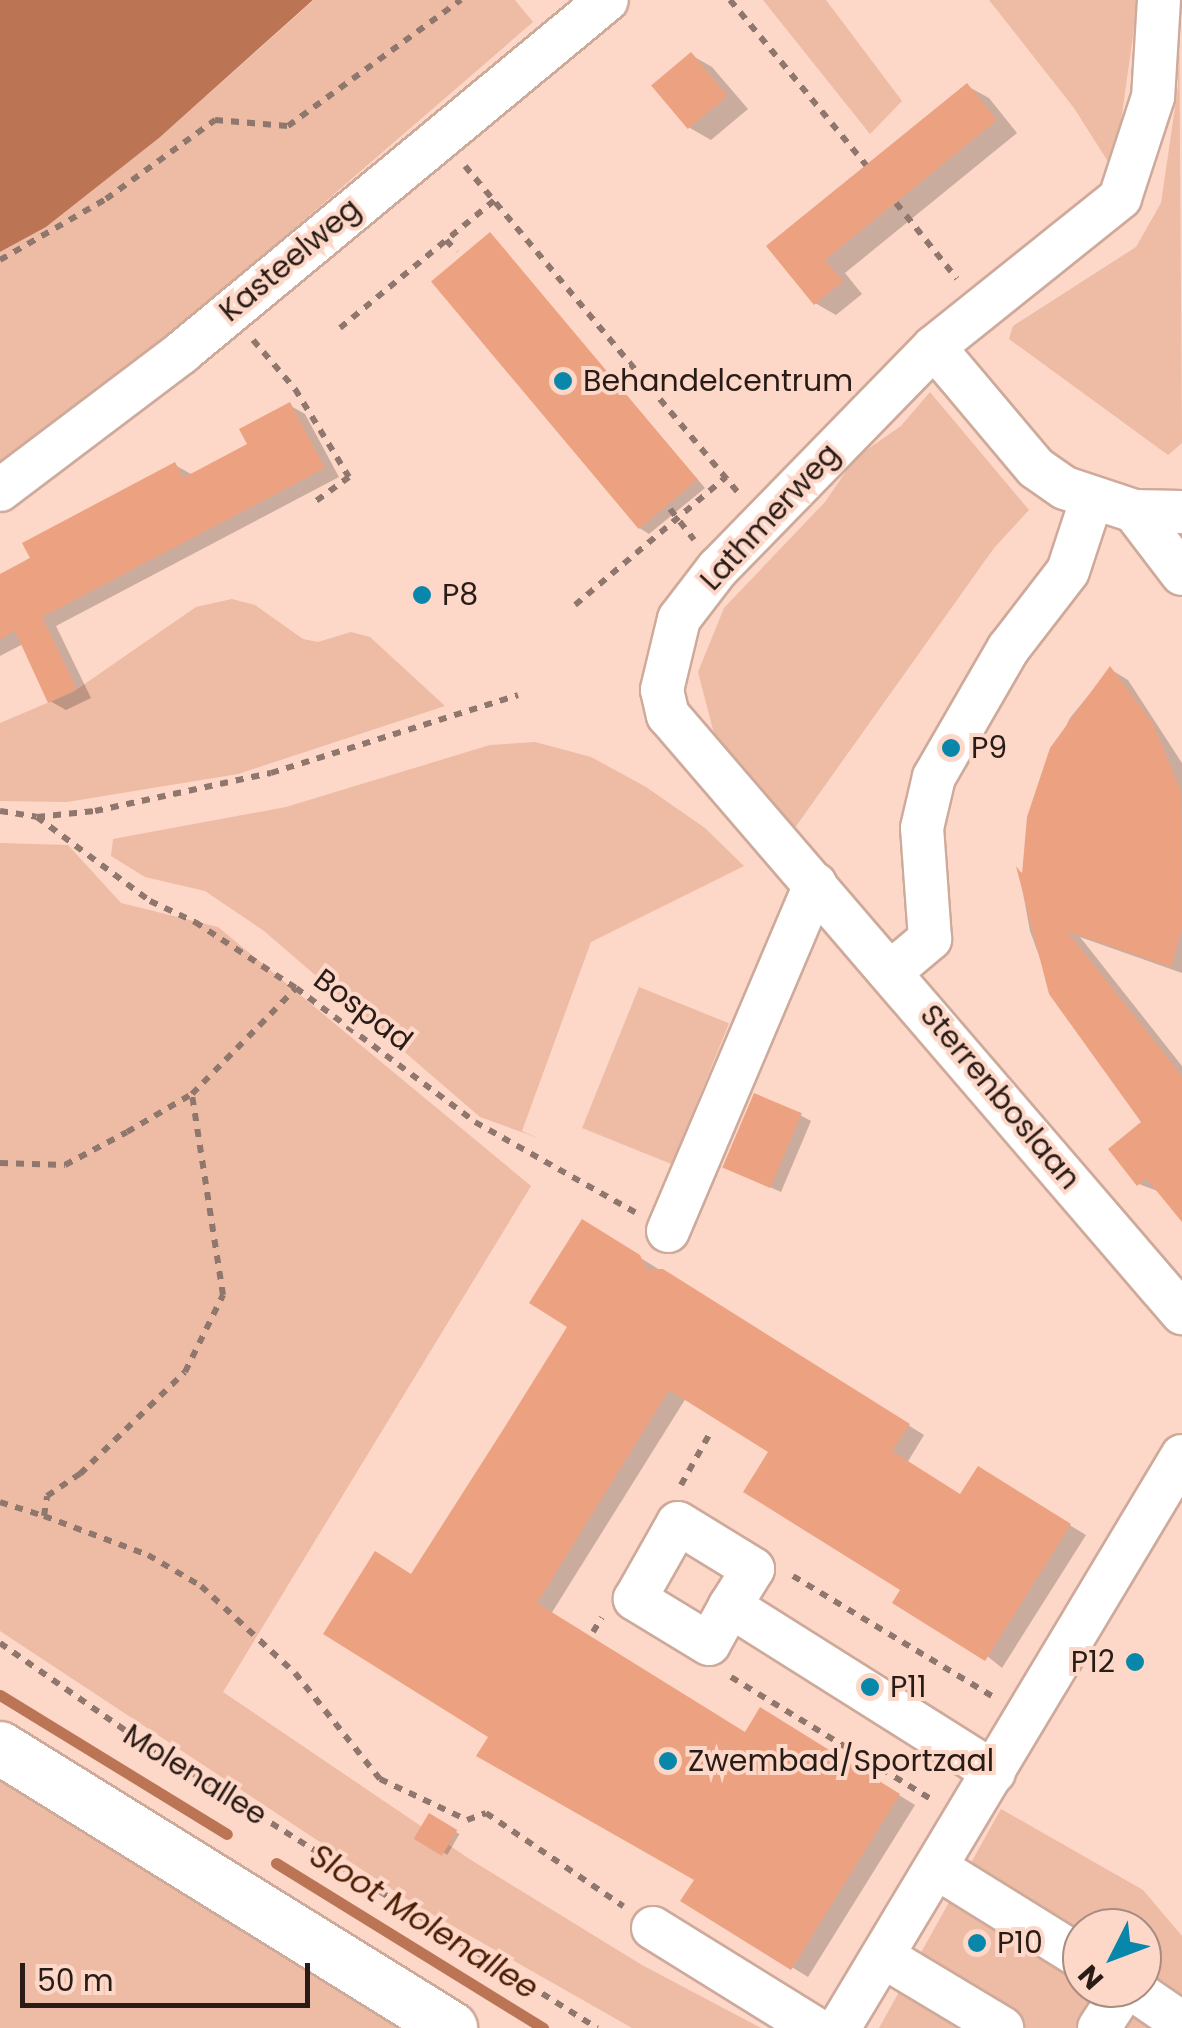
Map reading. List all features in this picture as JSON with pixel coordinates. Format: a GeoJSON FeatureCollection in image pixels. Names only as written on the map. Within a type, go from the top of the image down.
{"type":"FeatureCollection","features":[{"type":"Feature","properties":{"kind":"main road"},"geometry":{"type":"LineString","coordinates":[[0,1748],[451,2028]]}},
{"type":"Feature","properties":{"kind":"street","name":"Lathmerweg"},"geometry":{"type":"LineString","coordinates":[[668,715],[665,661],[679,619],[763,521],[934,348],[980,307],[1107,214],[1120,198],[1154,96],[1159,0]]}},
{"type":"Feature","properties":{"kind":"street","name":"Kasteelweg"},"geometry":{"type":"LineString","coordinates":[[0,490],[52,457],[592,13]]}},
{"type":"Feature","properties":{"kind":"street"},"geometry":{"type":"LineString","coordinates":[[934,348],[1036,468],[1092,498],[1134,511],[1182,512]]}},
{"type":"Feature","properties":{"kind":"street"},"geometry":{"type":"LineString","coordinates":[[892,971],[930,939],[922,828],[934,776],[1008,649],[1068,571],[1092,498]]}},
{"type":"Feature","properties":{"kind":"street"},"geometry":{"type":"LineString","coordinates":[[1134,511],[1182,574]]}},
{"type":"Feature","properties":{"kind":"street","name":"Sterrenboslaan"},"geometry":{"type":"LineString","coordinates":[[668,715],[892,971],[1182,1313]]}},
{"type":"Feature","properties":{"kind":"street"},"geometry":{"type":"LineString","coordinates":[[668,1231],[815,884]]}},
{"type":"Feature","properties":{"kind":"street"},"geometry":{"type":"LineString","coordinates":[[840,2028],[1182,1456]]}},
{"type":"Feature","properties":{"kind":"street"},"geometry":{"type":"LineString","coordinates":[[678,1523],[753,1568],[710,1644],[635,1599],[678,1523]]}},
{"type":"Feature","properties":{"kind":"street"},"geometry":{"type":"LineString","coordinates":[[730,1606],[994,1772]]}},
{"type":"Feature","properties":{"kind":"street"},"geometry":{"type":"LineString","coordinates":[[936,1868],[1062,1946]]}},
{"type":"Feature","properties":{"kind":"street"},"geometry":{"type":"LineString","coordinates":[[653,1928],[814,2028]]}},
{"type":"Feature","properties":{"kind":"street"},"geometry":{"type":"LineString","coordinates":[[884,1957],[1002,2028]]}},
{"type":"Feature","properties":{"kind":"street"},"geometry":{"type":"LineString","coordinates":[[1159,2008],[1182,2023]]}},
{"type":"Feature","properties":{"kind":"path"},"geometry":{"type":"LineString","coordinates":[[0,260],[106,200],[214,120],[288,126],[461,0]]}},
{"type":"Feature","properties":{"kind":"path"},"geometry":{"type":"LineString","coordinates":[[730,0],[866,165]]}},
{"type":"Feature","properties":{"kind":"path"},"geometry":{"type":"LineString","coordinates":[[440,136],[763,521]]}},
{"type":"Feature","properties":{"kind":"path"},"geometry":{"type":"LineString","coordinates":[[340,328],[494,200]]}},
{"type":"Feature","properties":{"kind":"path"},"geometry":{"type":"LineString","coordinates":[[896,203],[980,307]]}},
{"type":"Feature","properties":{"kind":"path"},"geometry":{"type":"LineString","coordinates":[[446,240],[457,252]]}},
{"type":"Feature","properties":{"kind":"path"},"geometry":{"type":"LineString","coordinates":[[225,313],[295,389],[350,478],[316,501]]}},
{"type":"Feature","properties":{"kind":"path"},"geometry":{"type":"LineString","coordinates":[[575,606],[726,477]]}},
{"type":"Feature","properties":{"kind":"path"},"geometry":{"type":"LineString","coordinates":[[0,811],[37,816],[270,774],[518,694]]}},
{"type":"Feature","properties":{"kind":"path","name":"Bospad"},"geometry":{"type":"LineString","coordinates":[[37,816],[124,884],[296,988],[475,1122],[668,1231]]}},
{"type":"Feature","properties":{"kind":"path"},"geometry":{"type":"LineString","coordinates":[[0,1163],[64,1165],[192,1094],[296,988]]}},
{"type":"Feature","properties":{"kind":"path"},"geometry":{"type":"LineString","coordinates":[[44,1516],[47,1496],[80,1474],[185,1372],[223,1295],[192,1094]]}},
{"type":"Feature","properties":{"kind":"path"},"geometry":{"type":"LineString","coordinates":[[678,1523],[672,1502],[709,1435]]}},
{"type":"Feature","properties":{"kind":"path"},"geometry":{"type":"LineString","coordinates":[[0,1502],[148,1555],[201,1586],[295,1673],[380,1780],[467,1820],[486,1813],[653,1928]]}},
{"type":"Feature","properties":{"kind":"path"},"geometry":{"type":"LineString","coordinates":[[753,1568],[760,1555],[1028,1716]]}},
{"type":"Feature","properties":{"kind":"path","name":"Molenallee"},"geometry":{"type":"LineString","coordinates":[[0,1644],[136,1738],[596,2028]]}},
{"type":"Feature","properties":{"kind":"path"},"geometry":{"type":"LineString","coordinates":[[710,1644],[724,1672],[964,1820]]}},
{"type":"Feature","properties":{"kind":"shaded area"},"geometry":{"type":"Polygon","coordinates":[[[0,0],[313,0],[159,138],[46,227],[0,252],[0,0]]]}},
{"type":"Feature","properties":{"kind":"shaded area"},"geometry":{"type":"Polygon","coordinates":[[[314,0],[515,0],[533,22],[134,367],[0,469],[0,252],[46,227],[159,138],[314,0]]]}},
{"type":"Feature","properties":{"kind":"shaded area"},"geometry":{"type":"Polygon","coordinates":[[[763,0],[826,0],[902,101],[870,134],[763,0]]]}},
{"type":"Feature","properties":{"kind":"shaded area"},"geometry":{"type":"Polygon","coordinates":[[[989,0],[1138,0],[1114,171],[1074,108],[989,0]]]}},
{"type":"Feature","properties":{"kind":"shaded area"},"geometry":{"type":"Polygon","coordinates":[[[1179,0],[1182,443],[1168,455],[1009,339],[1013,326],[1136,247],[1161,203],[1178,87],[1179,0]]]}},
{"type":"Feature","properties":{"kind":"shaded area"},"geometry":{"type":"Polygon","coordinates":[[[930,392],[1029,510],[994,548],[794,829],[717,745],[698,672],[724,608],[825,502],[855,458],[901,426],[930,392]]]}},
{"type":"Feature","properties":{"kind":"shaded area"},"geometry":{"type":"Polygon","coordinates":[[[232,599],[255,605],[303,639],[318,642],[351,632],[370,637],[445,706],[238,774],[67,802],[0,801],[0,723],[73,692],[196,607],[232,599]]]}},
{"type":"Feature","properties":{"kind":"shaded area"},"geometry":{"type":"Polygon","coordinates":[[[535,742],[591,757],[646,787],[705,828],[744,866],[591,942],[522,1131],[538,1138],[480,1117],[264,931],[205,891],[145,877],[111,856],[113,839],[286,807],[490,745],[535,742]]]}},
{"type":"Feature","properties":{"kind":"shaded area"},"geometry":{"type":"Polygon","coordinates":[[[0,843],[68,845],[121,903],[218,927],[531,1186],[223,1692],[471,1860],[642,1965],[761,2028],[632,2028],[414,1904],[0,1631],[0,843]]]}},
{"type":"Feature","properties":{"kind":"shaded area"},"geometry":{"type":"Polygon","coordinates":[[[639,987],[729,1023],[672,1164],[582,1128],[639,987]]]}},
{"type":"Feature","properties":{"kind":"shaded area"},"geometry":{"type":"Polygon","coordinates":[[[0,1777],[404,2028],[0,2028],[0,1777]]]}},
{"type":"Feature","properties":{"kind":"shaded area"},"geometry":{"type":"Polygon","coordinates":[[[1001,1809],[1143,1890],[1158,1908],[1062,1908],[1062,2008],[1162,2008],[1162,1912],[1182,1936],[1182,2028],[879,2028],[1001,1809]]]}},
{"type":"Feature","properties":{"kind":"building"},"geometry":{"type":"Polygon","coordinates":[[[691,52],[728,96],[688,129],[651,85],[691,52]]]}},
{"type":"Feature","properties":{"kind":"building"},"geometry":{"type":"Polygon","coordinates":[[[967,83],[997,120],[825,260],[843,281],[814,305],[766,246],[967,83]]]}},
{"type":"Feature","properties":{"kind":"building","name":"Behandelcentrum"},"geometry":{"type":"Polygon","coordinates":[[[490,232],[698,479],[639,529],[431,281],[490,232]]]}},
{"type":"Feature","properties":{"kind":"building"},"geometry":{"type":"Polygon","coordinates":[[[290,402],[325,468],[42,617],[77,689],[48,703],[15,631],[0,639],[0,574],[30,558],[22,543],[175,462],[183,478],[247,444],[239,429],[290,402]]]}},
{"type":"Feature","properties":{"kind":"building"},"geometry":{"type":"Polygon","coordinates":[[[1110,666],[1153,723],[1181,792],[1182,928],[1171,967],[1067,931],[1182,1076],[1182,1222],[1146,1178],[1137,1186],[1108,1149],[1141,1122],[1049,994],[1016,866],[1022,874],[1027,817],[1050,748],[1110,666]]]}},
{"type":"Feature","properties":{"kind":"building"},"geometry":{"type":"Polygon","coordinates":[[[754,1093],[802,1113],[770,1188],[722,1168],[754,1093]]]}},
{"type":"Feature","properties":{"kind":"building"},"geometry":{"type":"Polygon","coordinates":[[[582,1219],[640,1255],[647,1269],[663,1269],[910,1424],[892,1451],[960,1494],[978,1466],[1071,1524],[985,1661],[892,1603],[900,1590],[743,1492],[768,1452],[669,1390],[537,1603],[745,1732],[760,1707],[900,1794],[791,1970],[680,1901],[694,1880],[476,1756],[488,1737],[323,1634],[375,1551],[411,1574],[506,1425],[567,1327],[529,1303],[582,1219]]]}},
{"type":"Feature","properties":{"kind":"building"},"geometry":{"type":"Polygon","coordinates":[[[429,1813],[457,1830],[442,1856],[414,1839],[429,1813]]]}},
{"type":"Feature","properties":{"kind":"waterway","name":"Sloot Molenallee"},"geometry":{"type":"LineString","coordinates":[[0,1695],[227,1834]]}},
{"type":"Feature","properties":{"kind":"waterway","name":"Sloot Molenallee"},"geometry":{"type":"LineString","coordinates":[[276,1863],[543,2028]]}},
{"type":"Feature","properties":{"kind":"place","name":"Behandelcentrum"},"geometry":{"type":"Point","coordinates":[563,381]}},
{"type":"Feature","properties":{"kind":"place","name":"P8"},"geometry":{"type":"Point","coordinates":[422,595]}},
{"type":"Feature","properties":{"kind":"place","name":"P9"},"geometry":{"type":"Point","coordinates":[951,748]}},
{"type":"Feature","properties":{"kind":"place","name":"P12"},"geometry":{"type":"Point","coordinates":[1135,1662]}},
{"type":"Feature","properties":{"kind":"place","name":"P11"},"geometry":{"type":"Point","coordinates":[870,1687]}},
{"type":"Feature","properties":{"kind":"place","name":"Zwembad/Sportzaal"},"geometry":{"type":"Point","coordinates":[668,1761]}},
{"type":"Feature","properties":{"kind":"place","name":"P10"},"geometry":{"type":"Point","coordinates":[977,1943]}}]}
